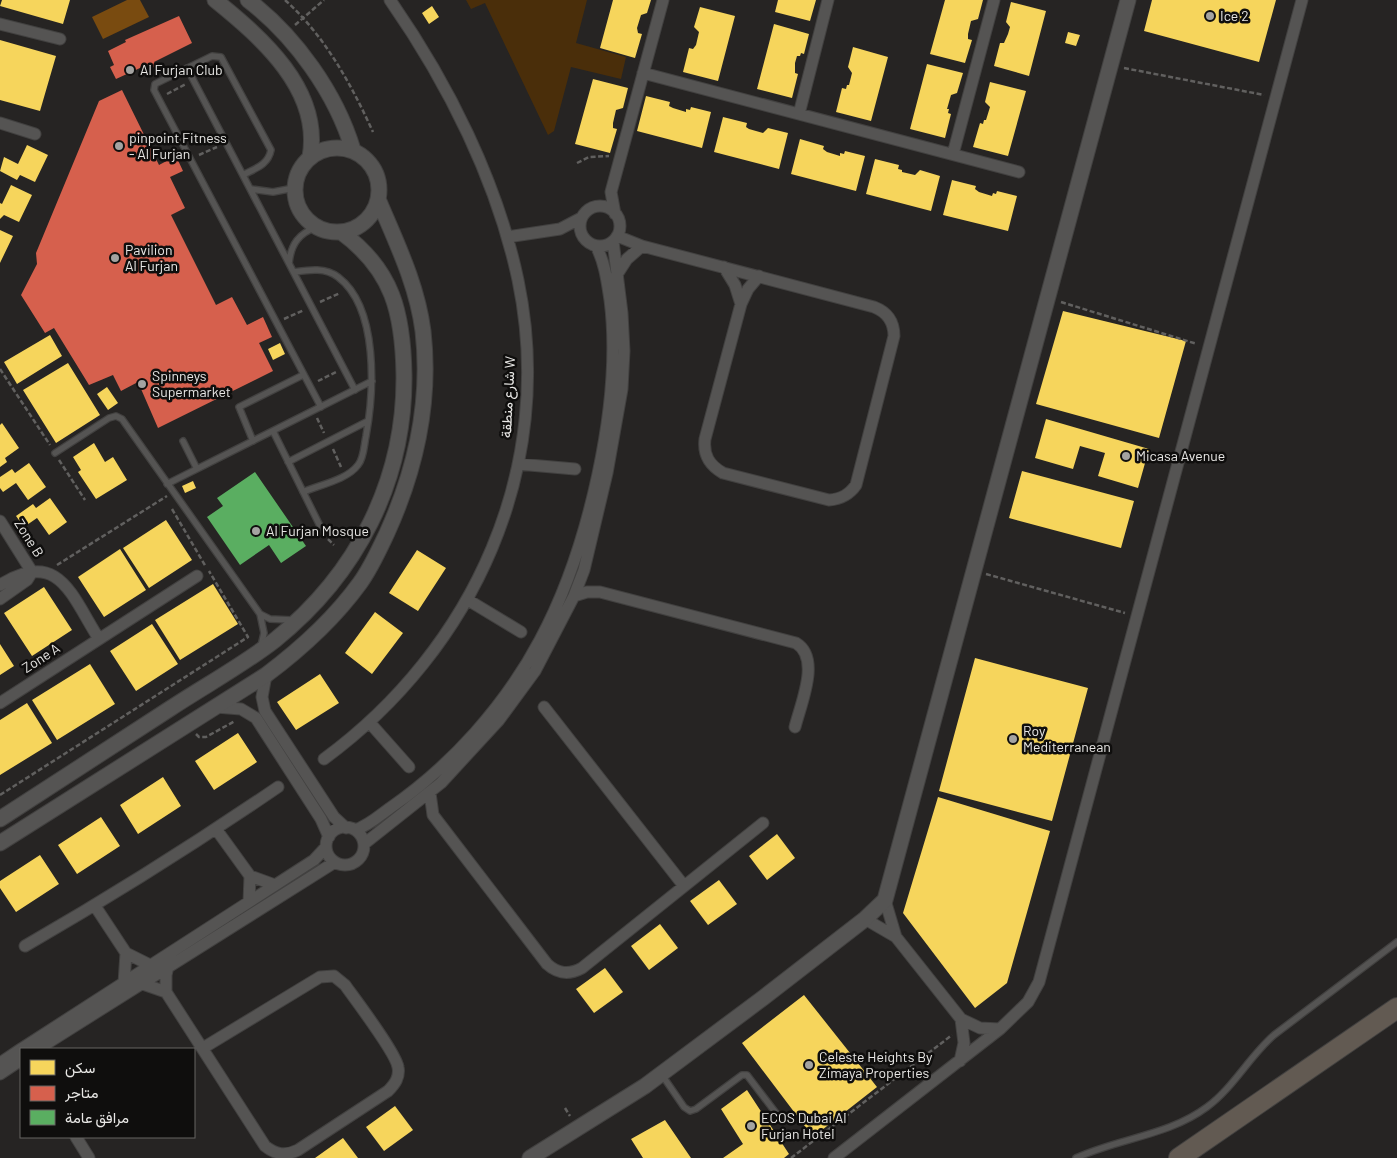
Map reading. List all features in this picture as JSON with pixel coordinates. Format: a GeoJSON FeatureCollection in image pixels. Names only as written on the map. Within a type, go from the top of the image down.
{"type":"FeatureCollection","features":[{"type":"Feature","properties":{"kind":"highway"},"geometry":{"type":"LineString","coordinates":[[1179,1158],[1397,1008]]}},
{"type":"Feature","properties":{"kind":"street"},"geometry":{"type":"LineString","coordinates":[[215,0],[240,20],[265,44],[305,99],[312,128],[310,157]]}},
{"type":"Feature","properties":{"kind":"street"},"geometry":{"type":"LineString","coordinates":[[248,0],[284,34],[308,64],[329,96],[353,150]]}},
{"type":"Feature","properties":{"kind":"street","name":"شارع منطقة W"},"geometry":{"type":"LineString","coordinates":[[324,759],[370,723],[415,676],[443,640],[468,600],[486,564],[502,522],[518,464],[525,418],[527,372],[525,336],[518,282],[507,237],[473,149],[453,106],[420,47],[390,0]]}},
{"type":"Feature","properties":{"kind":"street"},"geometry":{"type":"LineString","coordinates":[[214,708],[225,706],[241,709],[256,718],[321,819],[328,842],[328,853],[335,862],[348,865],[354,863],[362,855],[364,844],[430,793],[461,764],[518,696],[550,646],[584,570],[607,473],[622,389],[623,332],[616,276],[615,238],[620,225],[615,214],[611,192],[663,0]]}},
{"type":"Feature","properties":{"kind":"street"},"geometry":{"type":"LineString","coordinates":[[798,114],[828,0]]}},
{"type":"Feature","properties":{"kind":"street"},"geometry":{"type":"LineString","coordinates":[[953,154],[994,0]]}},
{"type":"Feature","properties":{"kind":"street"},"geometry":{"type":"LineString","coordinates":[[1000,1029],[980,1028],[961,1019],[896,937],[885,900],[1128,0]]}},
{"type":"Feature","properties":{"kind":"street"},"geometry":{"type":"LineString","coordinates":[[834,1158],[1000,1029],[1028,1002],[1039,982],[1302,0]]}},
{"type":"Feature","properties":{"kind":"street"},"geometry":{"type":"LineString","coordinates":[[0,24],[60,39]]}},
{"type":"Feature","properties":{"kind":"street"},"geometry":{"type":"LineString","coordinates":[[643,73],[1019,172]]}},
{"type":"Feature","properties":{"kind":"street"},"geometry":{"type":"LineString","coordinates":[[0,123],[35,134]]}},
{"type":"Feature","properties":{"kind":"street"},"geometry":{"type":"LineString","coordinates":[[330,148],[353,150],[363,156],[374,170],[380,187],[375,209],[361,224],[341,232],[317,227],[300,211],[294,188],[299,171],[310,157],[330,148]]}},
{"type":"Feature","properties":{"kind":"street"},"geometry":{"type":"LineString","coordinates":[[582,235],[582,218],[586,211],[597,206],[611,192]]}},
{"type":"Feature","properties":{"kind":"street"},"geometry":{"type":"LineString","coordinates":[[0,843],[266,675],[310,640],[360,583],[391,524],[416,453],[424,381],[422,331],[409,274],[378,199]]}},
{"type":"Feature","properties":{"kind":"street"},"geometry":{"type":"LineString","coordinates":[[597,206],[607,208],[615,214]]}},
{"type":"Feature","properties":{"kind":"street"},"geometry":{"type":"LineString","coordinates":[[507,237],[560,229],[582,218]]}},
{"type":"Feature","properties":{"kind":"street"},"geometry":{"type":"LineString","coordinates":[[560,229],[582,235],[590,244],[596,246],[608,244],[615,238]]}},
{"type":"Feature","properties":{"kind":"street"},"geometry":{"type":"LineString","coordinates":[[0,819],[260,652],[303,615],[340,575],[362,540],[385,486],[401,422],[403,357],[395,302],[387,281],[375,262],[360,245],[341,232]]}},
{"type":"Feature","properties":{"kind":"street"},"geometry":{"type":"LineString","coordinates":[[615,238],[642,246],[759,276],[874,307],[886,314],[893,325],[894,336],[856,485],[845,497],[829,500],[723,473],[716,469],[707,458],[705,439],[741,304],[748,289],[759,276]]}},
{"type":"Feature","properties":{"kind":"street"},"geometry":{"type":"LineString","coordinates":[[27,1048],[314,860],[333,832],[366,826],[413,792],[472,735],[525,665],[540,641],[563,592],[591,500],[607,424],[612,388],[612,315],[605,268],[596,246]]}},
{"type":"Feature","properties":{"kind":"street"},"geometry":{"type":"LineString","coordinates":[[616,276],[627,259],[642,246]]}},
{"type":"Feature","properties":{"kind":"street"},"geometry":{"type":"LineString","coordinates":[[724,267],[735,285],[741,304]]}},
{"type":"Feature","properties":{"kind":"street"},"geometry":{"type":"LineString","coordinates":[[518,464],[575,469]]}},
{"type":"Feature","properties":{"kind":"street","name":"Zone B"},"geometry":{"type":"LineString","coordinates":[[0,521],[32,572]]}},
{"type":"Feature","properties":{"kind":"street"},"geometry":{"type":"LineString","coordinates":[[584,570],[590,583],[600,592]]}},
{"type":"Feature","properties":{"kind":"street"},"geometry":{"type":"LineString","coordinates":[[0,599],[27,580],[32,572]]}},
{"type":"Feature","properties":{"kind":"street"},"geometry":{"type":"LineString","coordinates":[[0,585],[17,574],[48,572],[64,584],[99,639]]}},
{"type":"Feature","properties":{"kind":"street","name":"Zone A"},"geometry":{"type":"LineString","coordinates":[[0,703],[197,576]]}},
{"type":"Feature","properties":{"kind":"street"},"geometry":{"type":"LineString","coordinates":[[574,596],[587,592],[600,592],[800,646],[806,653],[809,667],[795,727]]}},
{"type":"Feature","properties":{"kind":"street"},"geometry":{"type":"LineString","coordinates":[[468,600],[521,632]]}},
{"type":"Feature","properties":{"kind":"street"},"geometry":{"type":"LineString","coordinates":[[266,675],[262,697],[265,711],[334,817],[350,829],[364,844]]}},
{"type":"Feature","properties":{"kind":"street"},"geometry":{"type":"LineString","coordinates":[[544,706],[684,886]]}},
{"type":"Feature","properties":{"kind":"street"},"geometry":{"type":"LineString","coordinates":[[370,723],[409,766]]}},
{"type":"Feature","properties":{"kind":"street"},"geometry":{"type":"LineString","coordinates":[[57,782],[69,799]]}},
{"type":"Feature","properties":{"kind":"street"},"geometry":{"type":"LineString","coordinates":[[25,946],[95,906],[278,787]]}},
{"type":"Feature","properties":{"kind":"street"},"geometry":{"type":"LineString","coordinates":[[430,793],[433,815],[547,964],[562,973],[569,973],[582,968],[763,823]]}},
{"type":"Feature","properties":{"kind":"street"},"geometry":{"type":"LineString","coordinates":[[412,807],[433,815]]}},
{"type":"Feature","properties":{"kind":"street"},"geometry":{"type":"LineString","coordinates":[[216,829],[250,876],[275,885]]}},
{"type":"Feature","properties":{"kind":"street"},"geometry":{"type":"LineString","coordinates":[[40,1048],[335,862]]}},
{"type":"Feature","properties":{"kind":"street"},"geometry":{"type":"LineString","coordinates":[[249,902],[250,876]]}},
{"type":"Feature","properties":{"kind":"street"},"geometry":{"type":"LineString","coordinates":[[530,1158],[661,1074],[864,919],[885,900]]}},
{"type":"Feature","properties":{"kind":"street"},"geometry":{"type":"LineString","coordinates":[[95,906],[126,953],[152,966]]}},
{"type":"Feature","properties":{"kind":"street"},"geometry":{"type":"LineString","coordinates":[[864,919],[896,937]]}},
{"type":"Feature","properties":{"kind":"street"},"geometry":{"type":"LineString","coordinates":[[124,983],[126,953]]}},
{"type":"Feature","properties":{"kind":"street"},"geometry":{"type":"LineString","coordinates":[[168,966],[166,992],[204,1048],[265,1146],[278,1154],[292,1153],[306,1145],[388,1091],[395,1084],[398,1075],[395,1059],[345,985],[334,976],[320,977],[204,1048]]}},
{"type":"Feature","properties":{"kind":"street"},"geometry":{"type":"LineString","coordinates":[[140,983],[166,992]]}},
{"type":"Feature","properties":{"kind":"street"},"geometry":{"type":"LineString","coordinates":[[960,1061],[964,1034],[961,1019]]}},
{"type":"Feature","properties":{"kind":"street"},"geometry":{"type":"LineString","coordinates":[[3,1064],[20,1053]]}},
{"type":"Feature","properties":{"kind":"street"},"geometry":{"type":"LineString","coordinates":[[77,1138],[89,1158]]}},
{"type":"Feature","properties":{"kind":"lane"},"geometry":{"type":"LineString","coordinates":[[244,175],[265,164],[270,158],[272,150],[221,57],[214,55],[154,85],[159,98],[321,407]]}},
{"type":"Feature","properties":{"kind":"lane"},"geometry":{"type":"LineString","coordinates":[[187,68],[355,390]]}},
{"type":"Feature","properties":{"kind":"lane"},"geometry":{"type":"LineString","coordinates":[[251,189],[273,192],[294,188]]}},
{"type":"Feature","properties":{"kind":"lane"},"geometry":{"type":"LineString","coordinates":[[289,263],[290,253],[300,236],[317,227]]}},
{"type":"Feature","properties":{"kind":"lane"},"geometry":{"type":"LineString","coordinates":[[294,272],[316,270],[328,272],[338,277],[351,293],[360,308],[367,332],[372,381],[368,422],[362,457],[358,465],[346,475],[303,492]]}},
{"type":"Feature","properties":{"kind":"lane"},"geometry":{"type":"LineString","coordinates":[[253,441],[239,411],[239,407],[303,374]]}},
{"type":"Feature","properties":{"kind":"lane"},"geometry":{"type":"LineString","coordinates":[[167,484],[372,381]]}},
{"type":"Feature","properties":{"kind":"lane"},"geometry":{"type":"LineString","coordinates":[[55,453],[109,418],[116,416],[122,419],[260,614],[264,633],[260,652]]}},
{"type":"Feature","properties":{"kind":"lane"},"geometry":{"type":"LineString","coordinates":[[288,462],[368,422]]}},
{"type":"Feature","properties":{"kind":"lane"},"geometry":{"type":"LineString","coordinates":[[273,431],[324,532]]}},
{"type":"Feature","properties":{"kind":"lane"},"geometry":{"type":"LineString","coordinates":[[183,441],[198,469]]}},
{"type":"Feature","properties":{"kind":"lane"},"geometry":{"type":"LineString","coordinates":[[260,614],[281,621],[303,615]]}},
{"type":"Feature","properties":{"kind":"lane"},"geometry":{"type":"LineString","coordinates":[[1076,1158],[1091,1151],[1170,1128],[1196,1115],[1227,1088],[1256,1051],[1268,1040],[1397,942]]}},
{"type":"Feature","properties":{"kind":"lane"},"geometry":{"type":"LineString","coordinates":[[661,1074],[684,1107],[690,1111],[696,1109],[742,1075],[747,1075],[782,1121]]}},
{"type":"Feature","properties":{"kind":"path"},"geometry":{"type":"LineString","coordinates":[[286,0],[304,17],[350,82],[373,132]]}},
{"type":"Feature","properties":{"kind":"path"},"geometry":{"type":"LineString","coordinates":[[284,34],[324,0]]}},
{"type":"Feature","properties":{"kind":"path"},"geometry":{"type":"LineString","coordinates":[[1110,65],[1276,97]]}},
{"type":"Feature","properties":{"kind":"path"},"geometry":{"type":"LineString","coordinates":[[159,98],[193,80]]}},
{"type":"Feature","properties":{"kind":"path"},"geometry":{"type":"LineString","coordinates":[[191,159],[226,142]]}},
{"type":"Feature","properties":{"kind":"path"},"geometry":{"type":"LineString","coordinates":[[577,163],[589,158],[621,156]]}},
{"type":"Feature","properties":{"kind":"path"},"geometry":{"type":"LineString","coordinates":[[1048,298],[1210,348]]}},
{"type":"Feature","properties":{"kind":"path"},"geometry":{"type":"LineString","coordinates":[[310,386],[344,368]]}},
{"type":"Feature","properties":{"kind":"path"},"geometry":{"type":"LineString","coordinates":[[0,369],[85,500]]}},
{"type":"Feature","properties":{"kind":"path"},"geometry":{"type":"LineString","coordinates":[[313,411],[346,475]]}},
{"type":"Feature","properties":{"kind":"path"},"geometry":{"type":"LineString","coordinates":[[48,572],[172,492]]}},
{"type":"Feature","properties":{"kind":"path"},"geometry":{"type":"LineString","coordinates":[[0,795],[248,637],[165,497]]}},
{"type":"Feature","properties":{"kind":"path"},"geometry":{"type":"LineString","coordinates":[[975,571],[1138,616]]}},
{"type":"Feature","properties":{"kind":"path"},"geometry":{"type":"LineString","coordinates":[[791,1158],[950,1036],[964,1034]]}},
{"type":"Feature","properties":{"kind":"shaded area"},"geometry":{"type":"Polygon","coordinates":[[[127,0],[140,0],[149,17],[103,39],[92,17],[127,0]]]}},
{"type":"Feature","properties":{"kind":"shaded area"},"geometry":{"type":"Polygon","coordinates":[[[466,0],[587,0],[576,43],[626,57],[621,79],[571,67],[554,131],[548,135],[485,3],[471,9],[466,0]]]}},
{"type":"Feature","properties":{"kind":"building: سكن"},"geometry":{"type":"Polygon","coordinates":[[[2,0],[70,0],[63,24],[0,6],[2,0]]]}},
{"type":"Feature","properties":{"kind":"building: سكن"},"geometry":{"type":"Polygon","coordinates":[[[613,0],[651,0],[647,13],[641,15],[637,28],[638,33],[642,34],[635,58],[600,48],[613,0]]]}},
{"type":"Feature","properties":{"kind":"building: سكن"},"geometry":{"type":"Polygon","coordinates":[[[778,0],[816,0],[810,21],[775,12],[778,0]]]}},
{"type":"Feature","properties":{"kind":"building: سكن"},"geometry":{"type":"Polygon","coordinates":[[[945,0],[983,0],[978,19],[971,21],[968,39],[972,40],[965,63],[930,54],[945,0]]]}},
{"type":"Feature","properties":{"kind":"building: سكن","name":"Ice 2"},"geometry":{"type":"Polygon","coordinates":[[[1152,0],[1276,0],[1259,62],[1144,31],[1152,0]]]}},
{"type":"Feature","properties":{"kind":"building: سكن"},"geometry":{"type":"Polygon","coordinates":[[[1011,2],[1046,11],[1029,76],[994,66],[1000,43],[1004,43],[1010,27],[1006,22],[1011,2]]]}},
{"type":"Feature","properties":{"kind":"building: سكن"},"geometry":{"type":"Polygon","coordinates":[[[432,6],[439,17],[429,24],[422,13],[432,6]]]}},
{"type":"Feature","properties":{"kind":"building: سكن"},"geometry":{"type":"Polygon","coordinates":[[[700,7],[735,16],[718,81],[683,72],[689,48],[693,49],[696,45],[699,32],[694,27],[700,7]]]}},
{"type":"Feature","properties":{"kind":"building: سكن"},"geometry":{"type":"Polygon","coordinates":[[[774,24],[809,34],[804,54],[801,53],[800,56],[797,56],[795,63],[795,73],[798,74],[792,98],[757,89],[774,24]]]}},
{"type":"Feature","properties":{"kind":"building: سكن"},"geometry":{"type":"Polygon","coordinates":[[[1068,32],[1080,35],[1076,46],[1065,43],[1068,32]]]}},
{"type":"Feature","properties":{"kind":"building: سكن"},"geometry":{"type":"Polygon","coordinates":[[[0,40],[56,56],[40,111],[0,100],[0,40]]]}},
{"type":"Feature","properties":{"kind":"building: سكن"},"geometry":{"type":"Polygon","coordinates":[[[853,47],[888,57],[871,121],[836,112],[842,88],[846,89],[847,85],[849,85],[852,73],[848,67],[853,47]]]}},
{"type":"Feature","properties":{"kind":"building: سكن"},"geometry":{"type":"Polygon","coordinates":[[[927,64],[963,73],[957,93],[951,95],[947,109],[949,109],[948,113],[951,114],[945,138],[910,129],[927,64]]]}},
{"type":"Feature","properties":{"kind":"building: سكن"},"geometry":{"type":"Polygon","coordinates":[[[593,79],[628,88],[623,108],[616,110],[613,128],[617,129],[610,153],[575,144],[593,79]]]}},
{"type":"Feature","properties":{"kind":"building: سكن"},"geometry":{"type":"Polygon","coordinates":[[[990,82],[1026,91],[1008,156],[973,147],[980,123],[983,124],[984,120],[986,120],[990,107],[985,102],[990,82]]]}},
{"type":"Feature","properties":{"kind":"building: سكن"},"geometry":{"type":"Polygon","coordinates":[[[646,96],[670,102],[669,106],[686,112],[686,109],[690,110],[691,107],[711,112],[702,148],[637,131],[646,96]]]}},
{"type":"Feature","properties":{"kind":"building: سكن"},"geometry":{"type":"Polygon","coordinates":[[[723,117],[747,123],[746,127],[749,129],[763,133],[768,128],[788,133],[779,169],[714,152],[723,117]]]}},
{"type":"Feature","properties":{"kind":"building: سكن"},"geometry":{"type":"Polygon","coordinates":[[[800,139],[824,146],[823,149],[827,152],[840,156],[840,153],[844,154],[845,151],[865,156],[856,191],[791,174],[800,139]]]}},
{"type":"Feature","properties":{"kind":"building: سكن"},"geometry":{"type":"Polygon","coordinates":[[[27,145],[48,155],[35,182],[20,175],[17,180],[0,171],[4,157],[18,164],[27,145]]]}},
{"type":"Feature","properties":{"kind":"building: سكن"},"geometry":{"type":"Polygon","coordinates":[[[875,159],[899,165],[898,169],[902,170],[902,172],[915,175],[920,170],[940,176],[931,211],[866,194],[875,159]]]}},
{"type":"Feature","properties":{"kind":"building: سكن"},"geometry":{"type":"Polygon","coordinates":[[[952,180],[976,186],[975,189],[979,192],[992,196],[997,191],[1017,196],[1008,231],[943,215],[952,180]]]}},
{"type":"Feature","properties":{"kind":"building: سكن"},"geometry":{"type":"Polygon","coordinates":[[[11,185],[32,195],[19,222],[4,215],[0,219],[0,203],[2,204],[11,185]]]}},
{"type":"Feature","properties":{"kind":"building: سكن"},"geometry":{"type":"Polygon","coordinates":[[[0,230],[13,236],[0,263],[0,230]]]}},
{"type":"Feature","properties":{"kind":"building: سكن"},"geometry":{"type":"Polygon","coordinates":[[[1063,311],[1186,341],[1159,438],[1036,404],[1063,311]]]}},
{"type":"Feature","properties":{"kind":"building: سكن"},"geometry":{"type":"Polygon","coordinates":[[[50,335],[62,356],[17,384],[4,362],[50,335]]]}},
{"type":"Feature","properties":{"kind":"building: سكن"},"geometry":{"type":"Polygon","coordinates":[[[280,343],[285,354],[273,360],[268,349],[280,343]]]}},
{"type":"Feature","properties":{"kind":"building: سكن"},"geometry":{"type":"Polygon","coordinates":[[[68,363],[100,415],[56,443],[23,390],[68,363]]]}},
{"type":"Feature","properties":{"kind":"building: سكن"},"geometry":{"type":"Polygon","coordinates":[[[107,387],[118,403],[108,410],[97,394],[107,387]]]}},
{"type":"Feature","properties":{"kind":"building: سكن","name":"Micasa Avenue"},"geometry":{"type":"Polygon","coordinates":[[[1046,419],[1149,449],[1138,488],[1098,476],[1105,453],[1080,446],[1073,469],[1035,458],[1046,419]]]}},
{"type":"Feature","properties":{"kind":"building: سكن"},"geometry":{"type":"Polygon","coordinates":[[[2,423],[19,448],[5,458],[7,462],[0,467],[0,425],[2,423]]]}},
{"type":"Feature","properties":{"kind":"building: سكن"},"geometry":{"type":"Polygon","coordinates":[[[94,443],[105,462],[113,457],[127,480],[96,499],[78,472],[81,470],[73,457],[94,443]]]}},
{"type":"Feature","properties":{"kind":"building: سكن"},"geometry":{"type":"Polygon","coordinates":[[[29,463],[46,487],[28,500],[16,483],[3,492],[0,488],[0,477],[12,469],[15,473],[29,463]]]}},
{"type":"Feature","properties":{"kind":"building: سكن"},"geometry":{"type":"Polygon","coordinates":[[[1022,471],[1134,501],[1121,548],[1009,518],[1022,471]]]}},
{"type":"Feature","properties":{"kind":"building: سكن"},"geometry":{"type":"Polygon","coordinates":[[[193,481],[196,488],[185,493],[182,486],[193,481]]]}},
{"type":"Feature","properties":{"kind":"building: سكن"},"geometry":{"type":"Polygon","coordinates":[[[50,498],[67,522],[49,535],[37,518],[24,527],[16,516],[33,504],[36,508],[50,498]]]}},
{"type":"Feature","properties":{"kind":"building: سكن"},"geometry":{"type":"Polygon","coordinates":[[[166,520],[192,560],[149,588],[123,548],[166,520]]]}},
{"type":"Feature","properties":{"kind":"building: سكن"},"geometry":{"type":"Polygon","coordinates":[[[120,549],[146,590],[104,617],[78,577],[120,549]]]}},
{"type":"Feature","properties":{"kind":"building: سكن"},"geometry":{"type":"Polygon","coordinates":[[[417,550],[446,568],[418,611],[389,593],[417,550]]]}},
{"type":"Feature","properties":{"kind":"building: سكن"},"geometry":{"type":"Polygon","coordinates":[[[213,584],[238,624],[180,660],[155,620],[213,584]]]}},
{"type":"Feature","properties":{"kind":"building: سكن"},"geometry":{"type":"Polygon","coordinates":[[[44,587],[72,630],[32,656],[4,613],[44,587]]]}},
{"type":"Feature","properties":{"kind":"building: سكن"},"geometry":{"type":"Polygon","coordinates":[[[375,612],[403,633],[372,674],[345,653],[375,612]]]}},
{"type":"Feature","properties":{"kind":"building: سكن"},"geometry":{"type":"Polygon","coordinates":[[[152,624],[178,664],[136,691],[110,651],[152,624]]]}},
{"type":"Feature","properties":{"kind":"building: سكن"},"geometry":{"type":"Polygon","coordinates":[[[0,644],[14,666],[0,675],[0,644]]]}},
{"type":"Feature","properties":{"kind":"building: سكن","name":"Roy Mediterranean"},"geometry":{"type":"Polygon","coordinates":[[[975,658],[1088,688],[1052,821],[939,791],[975,658]]]}},
{"type":"Feature","properties":{"kind":"building: سكن"},"geometry":{"type":"Polygon","coordinates":[[[90,664],[115,704],[57,740],[32,700],[90,664]]]}},
{"type":"Feature","properties":{"kind":"building: سكن"},"geometry":{"type":"Polygon","coordinates":[[[320,674],[339,703],[296,730],[277,702],[320,674]]]}},
{"type":"Feature","properties":{"kind":"building: سكن"},"geometry":{"type":"Polygon","coordinates":[[[27,703],[52,743],[0,775],[0,720],[27,703]]]}},
{"type":"Feature","properties":{"kind":"building: سكن"},"geometry":{"type":"Polygon","coordinates":[[[238,733],[257,762],[214,790],[195,761],[238,733]]]}},
{"type":"Feature","properties":{"kind":"building: سكن"},"geometry":{"type":"Polygon","coordinates":[[[163,777],[181,806],[138,834],[120,805],[163,777]]]}},
{"type":"Feature","properties":{"kind":"building: سكن"},"geometry":{"type":"Polygon","coordinates":[[[938,797],[1050,831],[1007,983],[975,1008],[903,913],[938,797]]]}},
{"type":"Feature","properties":{"kind":"building: سكن"},"geometry":{"type":"Polygon","coordinates":[[[101,817],[120,846],[77,874],[58,845],[101,817]]]}},
{"type":"Feature","properties":{"kind":"building: سكن"},"geometry":{"type":"Polygon","coordinates":[[[777,834],[795,858],[767,880],[749,856],[777,834]]]}},
{"type":"Feature","properties":{"kind":"building: سكن"},"geometry":{"type":"Polygon","coordinates":[[[40,855],[59,884],[16,912],[0,888],[0,881],[40,855]]]}},
{"type":"Feature","properties":{"kind":"building: سكن"},"geometry":{"type":"Polygon","coordinates":[[[719,880],[737,904],[708,925],[690,901],[719,880]]]}},
{"type":"Feature","properties":{"kind":"building: سكن"},"geometry":{"type":"Polygon","coordinates":[[[660,924],[678,948],[649,970],[631,946],[660,924]]]}},
{"type":"Feature","properties":{"kind":"building: سكن"},"geometry":{"type":"Polygon","coordinates":[[[605,968],[623,992],[594,1013],[576,989],[605,968]]]}},
{"type":"Feature","properties":{"kind":"building: سكن","name":"Celeste Heights By Zimaya Properties"},"geometry":{"type":"Polygon","coordinates":[[[804,995],[877,1087],[813,1137],[742,1043],[804,995]]]}},
{"type":"Feature","properties":{"kind":"building: سكن","name":"ECOS Dubai Al Furjan Hotel"},"geometry":{"type":"Polygon","coordinates":[[[747,1090],[789,1154],[784,1158],[723,1158],[743,1144],[721,1109],[747,1090]]]}},
{"type":"Feature","properties":{"kind":"building: سكن"},"geometry":{"type":"Polygon","coordinates":[[[395,1106],[413,1130],[384,1151],[366,1127],[395,1106]]]}},
{"type":"Feature","properties":{"kind":"building: سكن"},"geometry":{"type":"Polygon","coordinates":[[[665,1120],[691,1158],[643,1158],[631,1139],[665,1120]]]}},
{"type":"Feature","properties":{"kind":"building: سكن"},"geometry":{"type":"Polygon","coordinates":[[[343,1138],[358,1158],[315,1158],[343,1138]]]}},
{"type":"Feature","properties":{"kind":"building: متاجر"},"geometry":{"type":"Polygon","coordinates":[[[179,16],[192,43],[154,62],[156,66],[142,73],[140,68],[116,79],[110,67],[114,65],[108,51],[126,42],[125,40],[179,16]]]}},
{"type":"Feature","properties":{"kind":"building: متاجر","name":"Pavilion Al Furjan"},"geometry":{"type":"Polygon","coordinates":[[[122,90],[159,165],[176,156],[183,171],[170,177],[185,208],[171,215],[216,305],[232,297],[247,325],[263,317],[272,337],[259,343],[273,371],[158,428],[138,382],[121,391],[113,375],[89,385],[54,328],[45,333],[21,295],[37,264],[36,253],[99,101],[122,90]]]}},
{"type":"Feature","properties":{"kind":"building: مرافق عامة","name":"Al Furjan Mosque"},"geometry":{"type":"Polygon","coordinates":[[[255,472],[306,546],[281,563],[269,545],[240,565],[207,517],[223,506],[217,498],[255,472]]]}},
{"type":"Feature","properties":{"kind":"place","name":"Ice 2"},"geometry":{"type":"Point","coordinates":[1210,16]}},
{"type":"Feature","properties":{"kind":"place","name":"Al Furjan Club"},"geometry":{"type":"Point","coordinates":[130,70]}},
{"type":"Feature","properties":{"kind":"place","name":"pinpoint Fitness - Al Furjan"},"geometry":{"type":"Point","coordinates":[119,146]}},
{"type":"Feature","properties":{"kind":"place","name":"Pavilion Al Furjan"},"geometry":{"type":"Point","coordinates":[115,258]}},
{"type":"Feature","properties":{"kind":"place","name":"Spinneys Supermarket"},"geometry":{"type":"Point","coordinates":[142,384]}},
{"type":"Feature","properties":{"kind":"place","name":"Micasa Avenue"},"geometry":{"type":"Point","coordinates":[1126,456]}},
{"type":"Feature","properties":{"kind":"place","name":"Al Furjan Mosque"},"geometry":{"type":"Point","coordinates":[256,531]}},
{"type":"Feature","properties":{"kind":"place","name":"Roy Mediterranean"},"geometry":{"type":"Point","coordinates":[1013,739]}},
{"type":"Feature","properties":{"kind":"place","name":"Celeste Heights By Zimaya Properties"},"geometry":{"type":"Point","coordinates":[809,1065]}},
{"type":"Feature","properties":{"kind":"place","name":"ECOS Dubai Al Furjan Hotel"},"geometry":{"type":"Point","coordinates":[751,1126]}}]}
